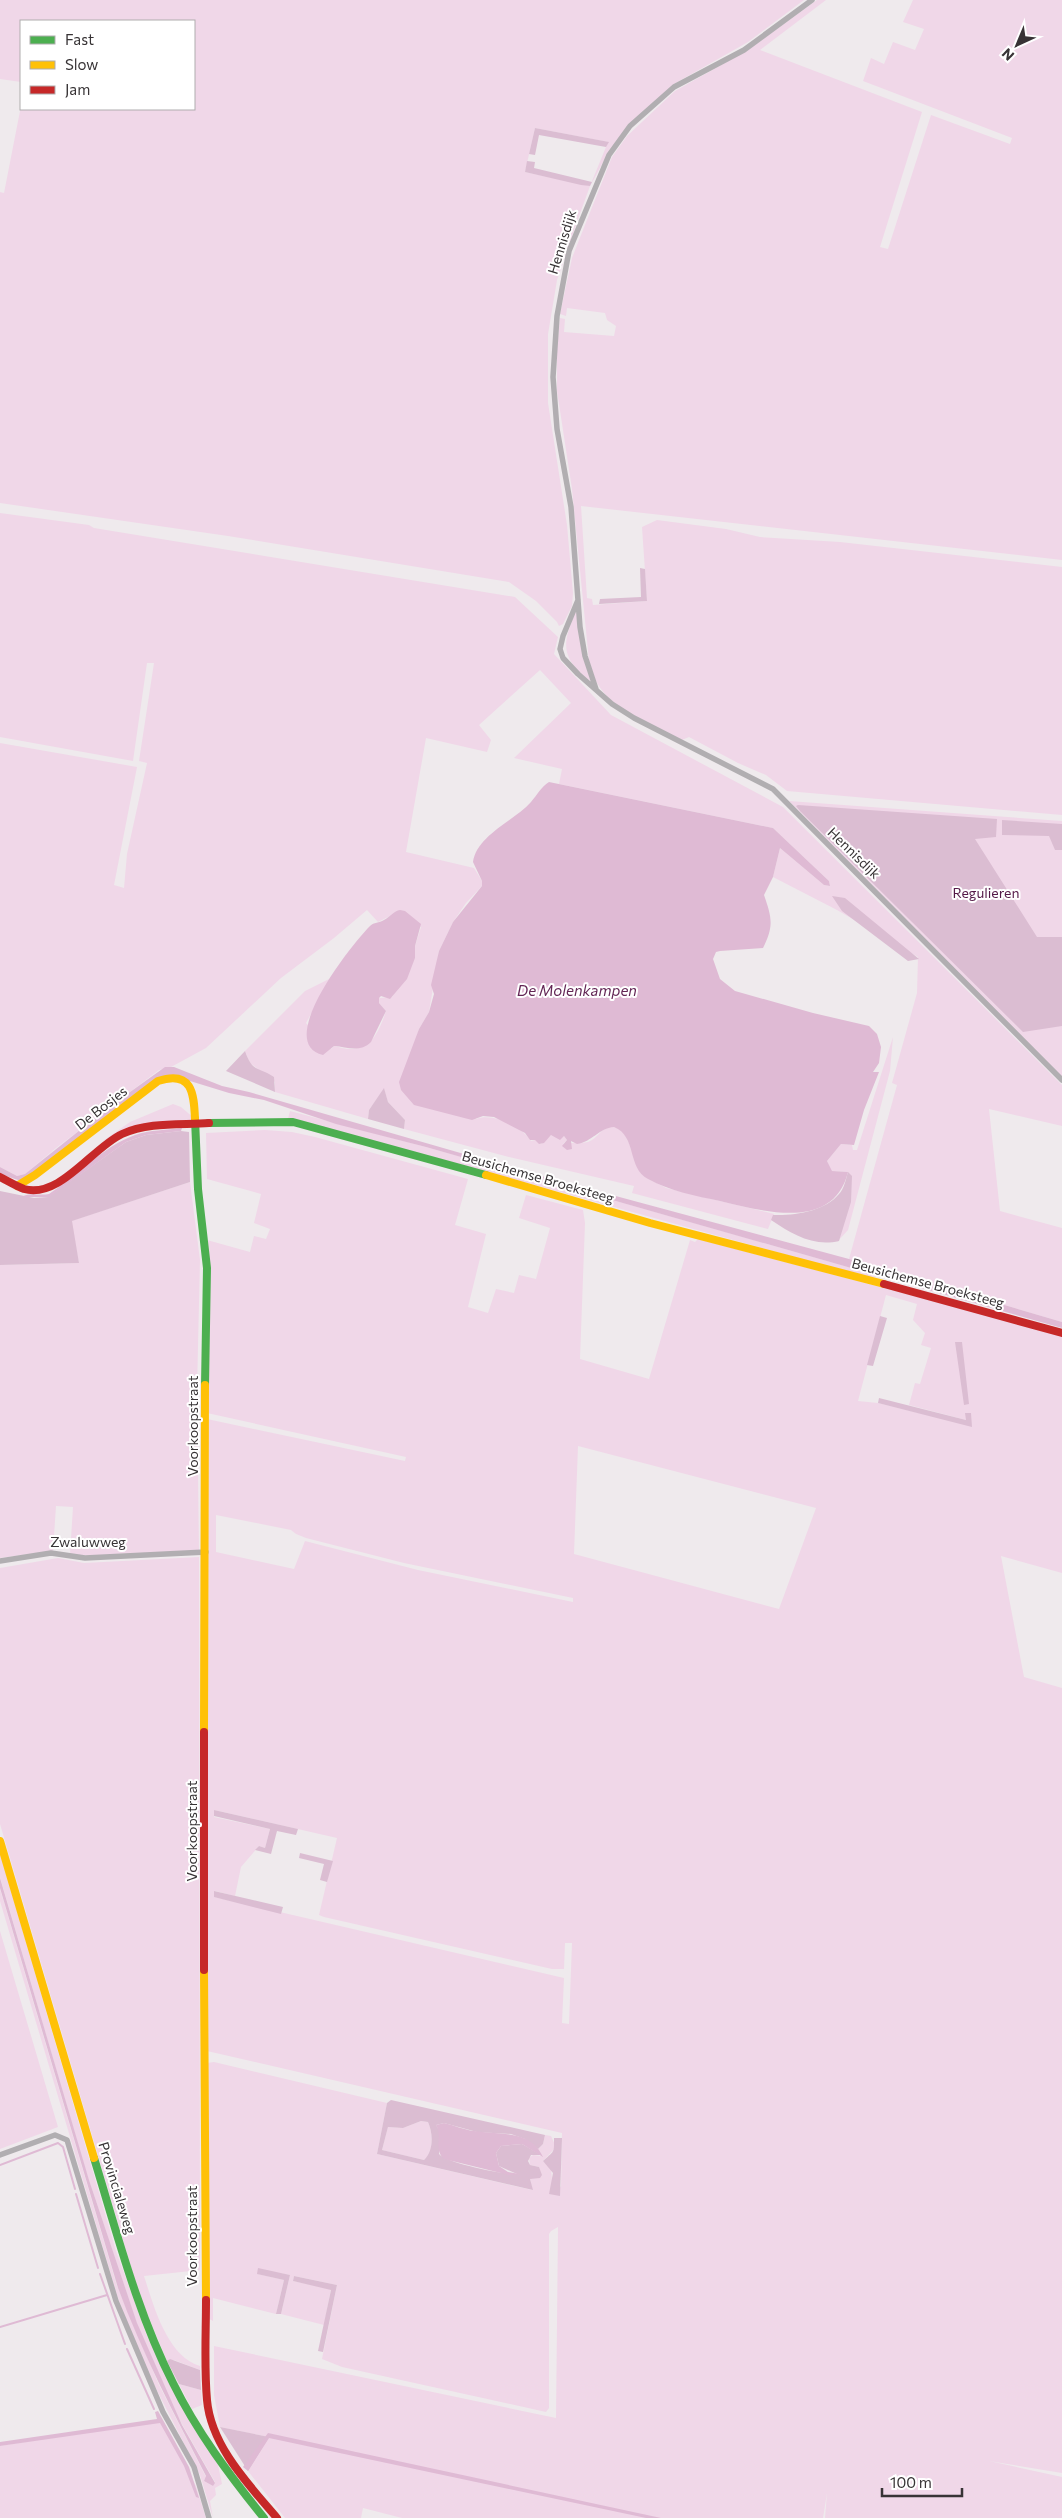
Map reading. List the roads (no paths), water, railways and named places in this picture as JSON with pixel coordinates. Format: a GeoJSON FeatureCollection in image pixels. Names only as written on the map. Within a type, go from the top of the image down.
{"type":"FeatureCollection","features":[{"type":"Feature","properties":{"kind":"main road","name":"De Bosjes"},"geometry":{"type":"LineString","coordinates":[[17,1186],[35,1175],[152,1084],[164,1079],[176,1078],[191,1087],[194,1093],[196,1122]]}},
{"type":"Feature","properties":{"kind":"main road","name":"Voorkoopstraat"},"geometry":{"type":"LineString","coordinates":[[196,1122],[198,1189],[207,1268],[204,1416],[206,1552],[204,2132],[207,2401],[209,2417],[217,2439],[277,2518]]}},
{"type":"Feature","properties":{"kind":"main road","name":"Beusichemse Broeksteeg"},"geometry":{"type":"LineString","coordinates":[[17,1186],[33,1190],[50,1188],[65,1178],[102,1146],[124,1133],[156,1124],[293,1122],[425,1157],[650,1224],[889,1284],[1062,1332]]}},
{"type":"Feature","properties":{"kind":"main road"},"geometry":{"type":"LineString","coordinates":[[0,1177],[17,1186]]}},
{"type":"Feature","properties":{"kind":"main road","name":"Provincialeweg"},"geometry":{"type":"LineString","coordinates":[[0,1841],[62,2055],[144,2316],[164,2365],[194,2420],[216,2455],[264,2518]]}},
{"type":"Feature","properties":{"kind":"street","name":"Hennisdijk"},"geometry":{"type":"LineString","coordinates":[[596,689],[585,656],[571,506],[557,429],[553,377],[557,316],[569,251],[609,155],[630,126],[674,87],[744,50],[812,0]]}},
{"type":"Feature","properties":{"kind":"street","name":"Hennisdijk"},"geometry":{"type":"LineString","coordinates":[[579,598],[563,636],[561,653],[569,665],[612,704],[634,718],[774,789],[1062,1080]]}},
{"type":"Feature","properties":{"kind":"street","name":"Zwaluwweg"},"geometry":{"type":"LineString","coordinates":[[0,1562],[51,1553],[85,1558],[206,1552]]}},
{"type":"Feature","properties":{"kind":"street"},"geometry":{"type":"LineString","coordinates":[[0,2155],[55,2135],[67,2140],[116,2301],[163,2412],[194,2467],[201,2485],[209,2518]]}},
{"type":"Feature","properties":{"kind":"water","name":"De Molenkampen"},"geometry":{"type":"Polygon","coordinates":[[[549,782],[773,828],[829,881],[830,886],[824,885],[780,848],[773,877],[764,895],[771,922],[769,934],[763,948],[720,951],[716,952],[713,959],[720,979],[735,991],[813,1013],[869,1026],[877,1034],[881,1047],[879,1063],[873,1072],[879,1072],[864,1110],[854,1145],[841,1144],[827,1161],[832,1171],[848,1172],[840,1191],[828,1203],[812,1210],[794,1213],[775,1212],[683,1193],[656,1183],[641,1174],[626,1137],[614,1127],[604,1130],[582,1143],[577,1144],[571,1141],[572,1149],[567,1150],[562,1146],[567,1140],[564,1136],[560,1140],[551,1135],[544,1143],[539,1144],[535,1140],[530,1140],[525,1133],[494,1117],[483,1116],[472,1120],[414,1105],[401,1090],[399,1082],[419,1029],[429,1012],[434,994],[431,985],[439,951],[453,922],[482,886],[482,881],[473,862],[476,852],[489,836],[524,809],[549,782]]]}},
{"type":"Feature","properties":{"kind":"water"},"geometry":{"type":"Polygon","coordinates":[[[400,910],[405,911],[421,924],[415,946],[415,958],[407,979],[390,999],[381,996],[379,998],[379,1003],[386,1011],[371,1042],[358,1048],[334,1046],[323,1055],[310,1047],[307,1032],[311,1014],[321,993],[348,952],[370,926],[400,910]]]}},
{"type":"Feature","properties":{"kind":"water"},"geometry":{"type":"Polygon","coordinates":[[[165,1067],[174,1067],[222,1086],[249,1092],[523,1171],[849,1259],[1062,1322],[1062,1328],[426,1147],[336,1124],[264,1100],[229,1093],[177,1077],[165,1077],[21,1181],[0,1174],[0,1167],[17,1176],[25,1174],[105,1110],[165,1067]]]}},
{"type":"Feature","properties":{"kind":"water"},"geometry":{"type":"Polygon","coordinates":[[[182,1128],[181,1131],[146,1135],[126,1142],[49,1197],[22,1197],[49,1194],[101,1154],[123,1140],[152,1131],[182,1128]]]}},
{"type":"Feature","properties":{"kind":"water"},"geometry":{"type":"Polygon","coordinates":[[[0,1878],[89,2180],[137,2323],[182,2425],[215,2483],[213,2486],[204,2481],[206,2476],[148,2360],[118,2288],[0,1888],[0,1878]]]}},
{"type":"Feature","properties":{"kind":"water"},"geometry":{"type":"Polygon","coordinates":[[[444,2123],[470,2130],[513,2135],[522,2138],[538,2148],[543,2157],[522,2144],[501,2146],[496,2153],[499,2166],[508,2172],[520,2174],[509,2175],[444,2159],[438,2147],[439,2134],[436,2125],[444,2123]]]}},
{"type":"Feature","properties":{"kind":"water"},"geometry":{"type":"Polygon","coordinates":[[[158,2411],[189,2467],[199,2498],[196,2497],[184,2466],[160,2423],[0,2446],[0,2442],[157,2419],[155,2412],[158,2411]]]}},
{"type":"Feature","properties":{"kind":"water"},"geometry":{"type":"Polygon","coordinates":[[[268,2433],[661,2518],[646,2518],[269,2438],[248,2471],[243,2467],[268,2433]]]}},
{"type":"Feature","properties":{"kind":"waterway"},"geometry":{"type":"LineString","coordinates":[[0,2165],[58,2143],[63,2147],[75,2189]]}},
{"type":"Feature","properties":{"kind":"waterway"},"geometry":{"type":"LineString","coordinates":[[76,2194],[98,2268]]}},
{"type":"Feature","properties":{"kind":"waterway"},"geometry":{"type":"LineString","coordinates":[[100,2274],[125,2344]]}},
{"type":"Feature","properties":{"kind":"waterway"},"geometry":{"type":"LineString","coordinates":[[0,2327],[107,2295]]}},
{"type":"Feature","properties":{"kind":"waterway"},"geometry":{"type":"LineString","coordinates":[[127,2349],[154,2409]]}},
{"type":"Feature","properties":{"kind":"park label","name":"Regulieren"},"geometry":{"type":"Point","coordinates":[986,893]}}]}
